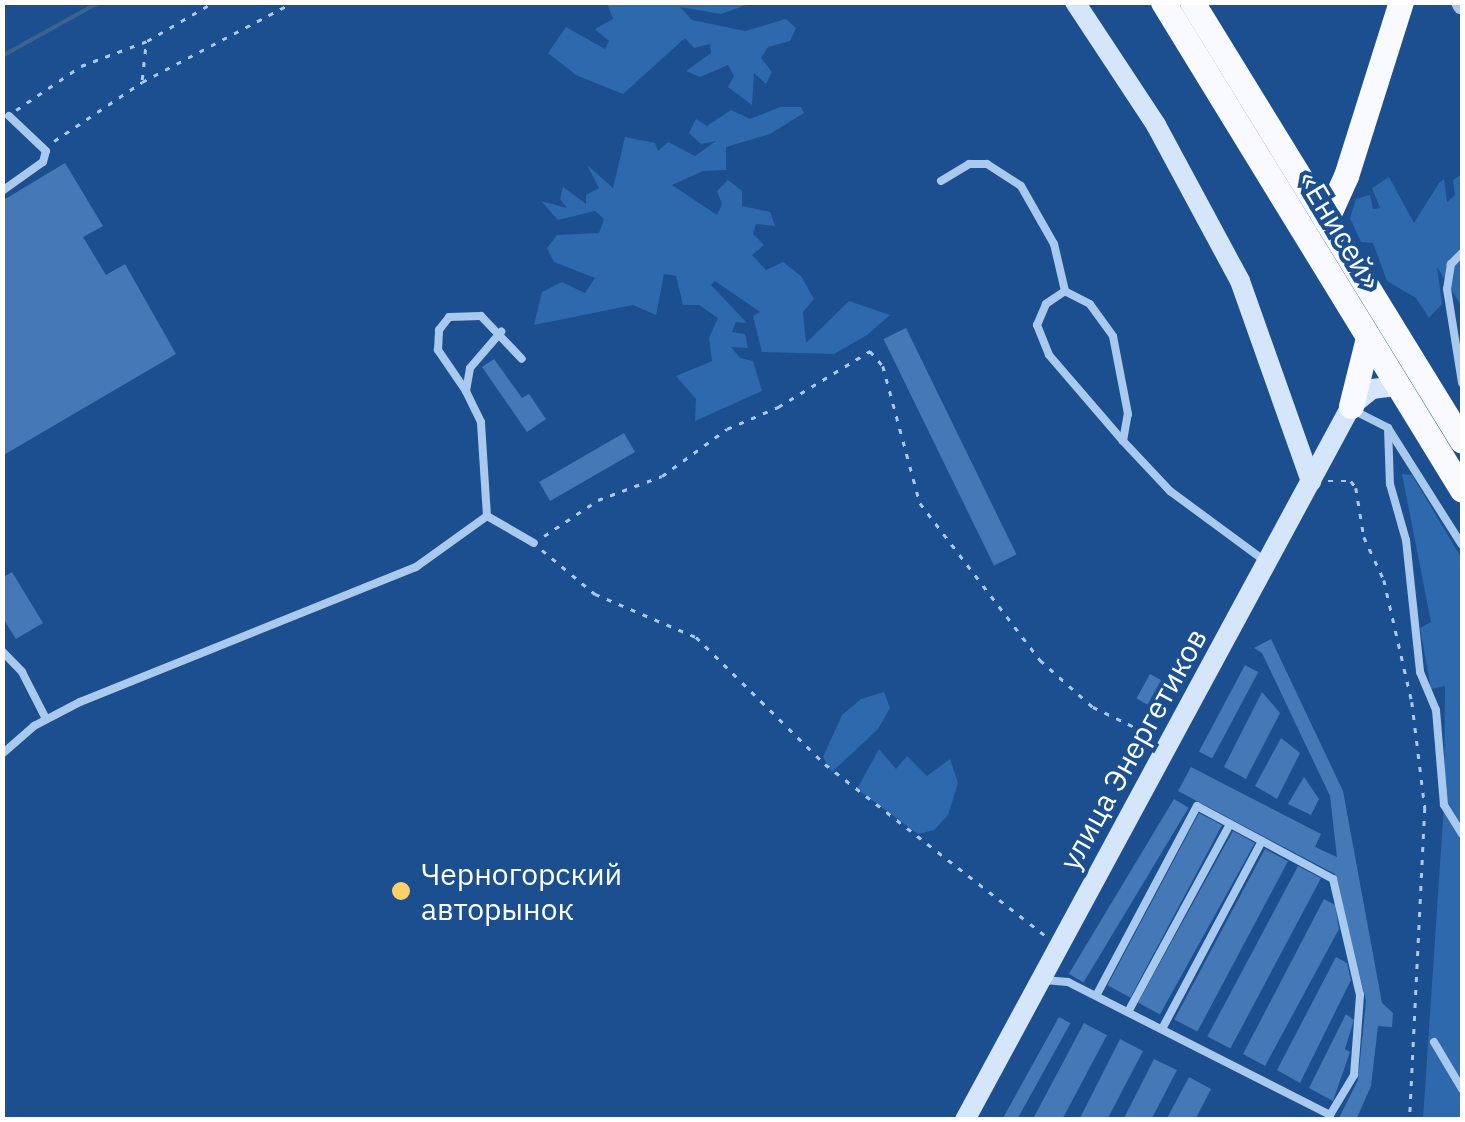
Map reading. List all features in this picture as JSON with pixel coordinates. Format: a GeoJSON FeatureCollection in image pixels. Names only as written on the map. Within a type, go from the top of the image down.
{"type":"FeatureCollection","features":[{"type":"Feature","properties":{"kind":"highway","name":"«Енисей»"},"geometry":{"type":"LineString","coordinates":[[1163,2],[1462,490]]}},
{"type":"Feature","properties":{"kind":"highway","name":"«Енисей»"},"geometry":{"type":"LineString","coordinates":[[1192,2],[1462,441]]}},
{"type":"Feature","properties":{"kind":"highway"},"geometry":{"type":"LineString","coordinates":[[1326,220],[1346,176],[1401,2]]}},
{"type":"Feature","properties":{"kind":"highway"},"geometry":{"type":"LineString","coordinates":[[1350,407],[1368,338]]}},
{"type":"Feature","properties":{"kind":"main road"},"geometry":{"type":"LineString","coordinates":[[1075,2],[1156,125],[1240,281],[1310,482]]}},
{"type":"Feature","properties":{"kind":"main road"},"geometry":{"type":"LineString","coordinates":[[1350,407],[1372,389],[1398,386]]}},
{"type":"Feature","properties":{"kind":"main road","name":"улица Энергетиков"},"geometry":{"type":"LineString","coordinates":[[965,1120],[1269,564],[1350,407]]}},
{"type":"Feature","properties":{"kind":"lane"},"geometry":{"type":"LineString","coordinates":[[2,192],[44,162],[46,151],[9,116]]}},
{"type":"Feature","properties":{"kind":"lane"},"geometry":{"type":"LineString","coordinates":[[941,181],[970,164],[987,164],[1021,186],[1054,244],[1065,291],[1090,304],[1113,336],[1128,414],[1123,441]]}},
{"type":"Feature","properties":{"kind":"lane"},"geometry":{"type":"LineString","coordinates":[[1462,253],[1452,264],[1447,289],[1462,383]]}},
{"type":"Feature","properties":{"kind":"lane"},"geometry":{"type":"LineString","coordinates":[[1065,291],[1046,304],[1037,325],[1049,355],[1170,491],[1269,564]]}},
{"type":"Feature","properties":{"kind":"lane"},"geometry":{"type":"LineString","coordinates":[[487,516],[482,422],[466,391],[446,368],[438,330],[449,317],[466,312],[501,332],[522,359]]}},
{"type":"Feature","properties":{"kind":"lane"},"geometry":{"type":"LineString","coordinates":[[466,391],[470,368],[501,332]]}},
{"type":"Feature","properties":{"kind":"lane"},"geometry":{"type":"LineString","coordinates":[[1350,407],[1388,428],[1462,545]]}},
{"type":"Feature","properties":{"kind":"lane"},"geometry":{"type":"LineString","coordinates":[[1388,428],[1390,484],[1406,540],[1420,672],[1436,710],[1444,805],[1462,834]]}},
{"type":"Feature","properties":{"kind":"lane"},"geometry":{"type":"LineString","coordinates":[[487,516],[534,543]]}},
{"type":"Feature","properties":{"kind":"lane"},"geometry":{"type":"LineString","coordinates":[[2,754],[46,719],[416,567],[487,516]]}},
{"type":"Feature","properties":{"kind":"lane"},"geometry":{"type":"LineString","coordinates":[[2,652],[22,672],[46,719]]}},
{"type":"Feature","properties":{"kind":"lane"},"geometry":{"type":"LineString","coordinates":[[1040,980],[1068,982],[1330,1115],[1354,1075],[1360,995],[1333,879],[1196,806],[1096,996]]}},
{"type":"Feature","properties":{"kind":"lane"},"geometry":{"type":"LineString","coordinates":[[1128,1012],[1230,824]]}},
{"type":"Feature","properties":{"kind":"lane"},"geometry":{"type":"LineString","coordinates":[[1162,1030],[1262,841]]}},
{"type":"Feature","properties":{"kind":"lane"},"geometry":{"type":"LineString","coordinates":[[1434,1042],[1462,1089]]}},
{"type":"Feature","properties":{"kind":"path"},"geometry":{"type":"LineString","coordinates":[[9,116],[81,66],[146,41],[214,2]]}},
{"type":"Feature","properties":{"kind":"path"},"geometry":{"type":"LineString","coordinates":[[46,151],[89,112],[294,2]]}},
{"type":"Feature","properties":{"kind":"path"},"geometry":{"type":"LineString","coordinates":[[142,82],[146,41]]}},
{"type":"Feature","properties":{"kind":"path"},"geometry":{"type":"LineString","coordinates":[[1057,946],[825,764],[696,637],[595,594],[534,543],[598,500],[662,476],[727,429],[778,407],[870,351],[883,366],[920,503],[1040,660],[1093,707],[1170,744]]}},
{"type":"Feature","properties":{"kind":"path"},"geometry":{"type":"LineString","coordinates":[[1310,482],[1343,480],[1356,488],[1412,702],[1426,854],[1410,1120]]}},
{"type":"Feature","properties":{"kind":"shaded area"},"geometry":{"type":"Polygon","coordinates":[[[607,3],[752,3],[721,14],[680,7],[692,20],[745,31],[786,19],[796,28],[790,41],[768,47],[761,58],[772,72],[766,84],[754,73],[752,105],[728,87],[734,76],[728,65],[700,77],[686,71],[711,53],[710,44],[694,48],[685,38],[623,94],[576,75],[548,53],[566,27],[605,49],[609,41],[595,29],[613,19],[607,3]]]}},
{"type":"Feature","properties":{"kind":"shaded area"},"geometry":{"type":"Polygon","coordinates":[[[780,107],[801,107],[804,113],[770,134],[726,147],[726,170],[703,171],[672,185],[717,215],[722,204],[717,191],[728,180],[742,191],[742,206],[770,212],[775,226],[756,224],[753,234],[764,245],[752,255],[766,270],[783,262],[801,276],[814,299],[803,312],[806,343],[849,301],[890,315],[867,335],[834,354],[762,352],[753,316],[760,312],[715,281],[711,285],[747,323],[736,322],[732,332],[745,334],[748,348],[731,347],[740,358],[753,361],[762,391],[695,421],[696,399],[676,376],[712,361],[709,338],[718,318],[699,305],[683,305],[676,276],[664,274],[656,315],[633,305],[534,325],[542,292],[562,282],[585,293],[595,278],[554,262],[547,248],[557,235],[599,233],[604,219],[595,211],[558,220],[541,201],[567,208],[560,199],[563,187],[586,204],[586,195],[599,188],[587,165],[613,188],[625,137],[655,143],[658,151],[668,142],[695,156],[716,141],[701,144],[689,133],[696,119],[707,126],[731,110],[750,119],[780,107]]]}},
{"type":"Feature","properties":{"kind":"shaded area"},"geometry":{"type":"Polygon","coordinates":[[[1462,174],[1462,307],[1437,267],[1442,304],[1429,318],[1416,298],[1387,281],[1373,243],[1361,242],[1350,218],[1356,199],[1370,195],[1373,209],[1380,208],[1372,188],[1389,177],[1414,223],[1439,183],[1444,179],[1447,202],[1455,195],[1453,180],[1462,174]]]}},
{"type":"Feature","properties":{"kind":"shaded area"},"geometry":{"type":"Polygon","coordinates":[[[1402,474],[1412,475],[1462,559],[1462,1119],[1423,1119],[1444,805],[1445,686],[1431,689],[1420,628],[1431,622],[1402,474]]]}},
{"type":"Feature","properties":{"kind":"shaded area"},"geometry":{"type":"Polygon","coordinates":[[[884,692],[890,708],[878,729],[832,772],[823,757],[842,715],[861,699],[884,692]]]}},
{"type":"Feature","properties":{"kind":"shaded area"},"geometry":{"type":"Polygon","coordinates":[[[879,749],[896,769],[907,756],[927,776],[950,759],[958,783],[948,815],[934,830],[918,834],[857,789],[879,749]]]}},
{"type":"Feature","properties":{"kind":"building"},"geometry":{"type":"Polygon","coordinates":[[[65,163],[103,226],[83,237],[106,275],[125,264],[176,354],[2,456],[2,201],[65,163]]]}},
{"type":"Feature","properties":{"kind":"building"},"geometry":{"type":"Polygon","coordinates":[[[906,328],[1016,554],[994,565],[884,339],[906,328]]]}},
{"type":"Feature","properties":{"kind":"building"},"geometry":{"type":"Polygon","coordinates":[[[494,359],[522,398],[529,394],[546,419],[527,432],[482,367],[494,359]]]}},
{"type":"Feature","properties":{"kind":"building"},"geometry":{"type":"Polygon","coordinates":[[[624,433],[635,452],[550,501],[539,482],[624,433]]]}},
{"type":"Feature","properties":{"kind":"building"},"geometry":{"type":"Polygon","coordinates":[[[12,572],[43,623],[16,639],[2,617],[2,578],[12,572]]]}},
{"type":"Feature","properties":{"kind":"building"},"geometry":{"type":"Polygon","coordinates":[[[1271,639],[1343,791],[1382,1003],[1393,1013],[1392,1027],[1378,1026],[1371,1086],[1356,1120],[1338,1120],[1358,1080],[1366,1001],[1335,874],[1178,791],[1191,767],[1321,834],[1315,847],[1337,857],[1330,796],[1262,653],[1254,648],[1271,639]]]}},
{"type":"Feature","properties":{"kind":"building"},"geometry":{"type":"Polygon","coordinates":[[[1245,665],[1258,672],[1212,759],[1199,752],[1245,665]]]}},
{"type":"Feature","properties":{"kind":"building"},"geometry":{"type":"Polygon","coordinates":[[[1150,674],[1166,683],[1152,707],[1136,698],[1150,674]]]}},
{"type":"Feature","properties":{"kind":"building"},"geometry":{"type":"Polygon","coordinates":[[[1262,692],[1280,713],[1246,779],[1224,767],[1262,692]]]}},
{"type":"Feature","properties":{"kind":"building"},"geometry":{"type":"Polygon","coordinates":[[[1281,738],[1300,753],[1277,799],[1255,786],[1281,738]]]}},
{"type":"Feature","properties":{"kind":"building"},"geometry":{"type":"Polygon","coordinates":[[[1304,777],[1319,799],[1311,815],[1288,804],[1304,777]]]}},
{"type":"Feature","properties":{"kind":"building"},"geometry":{"type":"Polygon","coordinates":[[[1174,799],[1189,808],[1084,983],[1069,974],[1174,799]]]}},
{"type":"Feature","properties":{"kind":"building"},"geometry":{"type":"Polygon","coordinates":[[[1199,813],[1222,825],[1130,997],[1107,985],[1199,813]]]}},
{"type":"Feature","properties":{"kind":"building"},"geometry":{"type":"Polygon","coordinates":[[[1233,831],[1255,843],[1160,1015],[1138,1002],[1233,831]]]}},
{"type":"Feature","properties":{"kind":"building"},"geometry":{"type":"Polygon","coordinates":[[[1265,849],[1288,861],[1197,1032],[1174,1019],[1265,849]]]}},
{"type":"Feature","properties":{"kind":"building"},"geometry":{"type":"Polygon","coordinates":[[[1298,866],[1321,878],[1230,1049],[1207,1036],[1298,866]]]}},
{"type":"Feature","properties":{"kind":"building"},"geometry":{"type":"Polygon","coordinates":[[[1324,899],[1335,905],[1339,929],[1265,1066],[1243,1054],[1324,899]]]}},
{"type":"Feature","properties":{"kind":"building"},"geometry":{"type":"Polygon","coordinates":[[[1336,957],[1347,963],[1351,980],[1300,1083],[1277,1070],[1336,957]]]}},
{"type":"Feature","properties":{"kind":"building"},"geometry":{"type":"Polygon","coordinates":[[[1346,1014],[1354,1020],[1345,1049],[1350,1052],[1333,1101],[1309,1088],[1346,1014]]]}},
{"type":"Feature","properties":{"kind":"building"},"geometry":{"type":"Polygon","coordinates":[[[1059,1017],[1070,1023],[1017,1120],[1003,1118],[1059,1017]]]}},
{"type":"Feature","properties":{"kind":"building"},"geometry":{"type":"Polygon","coordinates":[[[1084,1023],[1107,1035],[1062,1120],[1033,1119],[1084,1023]]]}},
{"type":"Feature","properties":{"kind":"building"},"geometry":{"type":"Polygon","coordinates":[[[1120,1039],[1143,1051],[1107,1120],[1079,1120],[1120,1039]]]}},
{"type":"Feature","properties":{"kind":"building"},"geometry":{"type":"Polygon","coordinates":[[[1154,1059],[1177,1070],[1151,1120],[1123,1120],[1154,1059]]]}},
{"type":"Feature","properties":{"kind":"building"},"geometry":{"type":"Polygon","coordinates":[[[1189,1077],[1211,1089],[1195,1120],[1166,1120],[1189,1077]]]}},
{"type":"Feature","properties":{"kind":"waterway"},"geometry":{"type":"LineString","coordinates":[[2,56],[100,2]]}},
{"type":"Feature","properties":{"kind":"place","name":"Черногорский авторынок"},"geometry":{"type":"Point","coordinates":[401,891]}}]}
